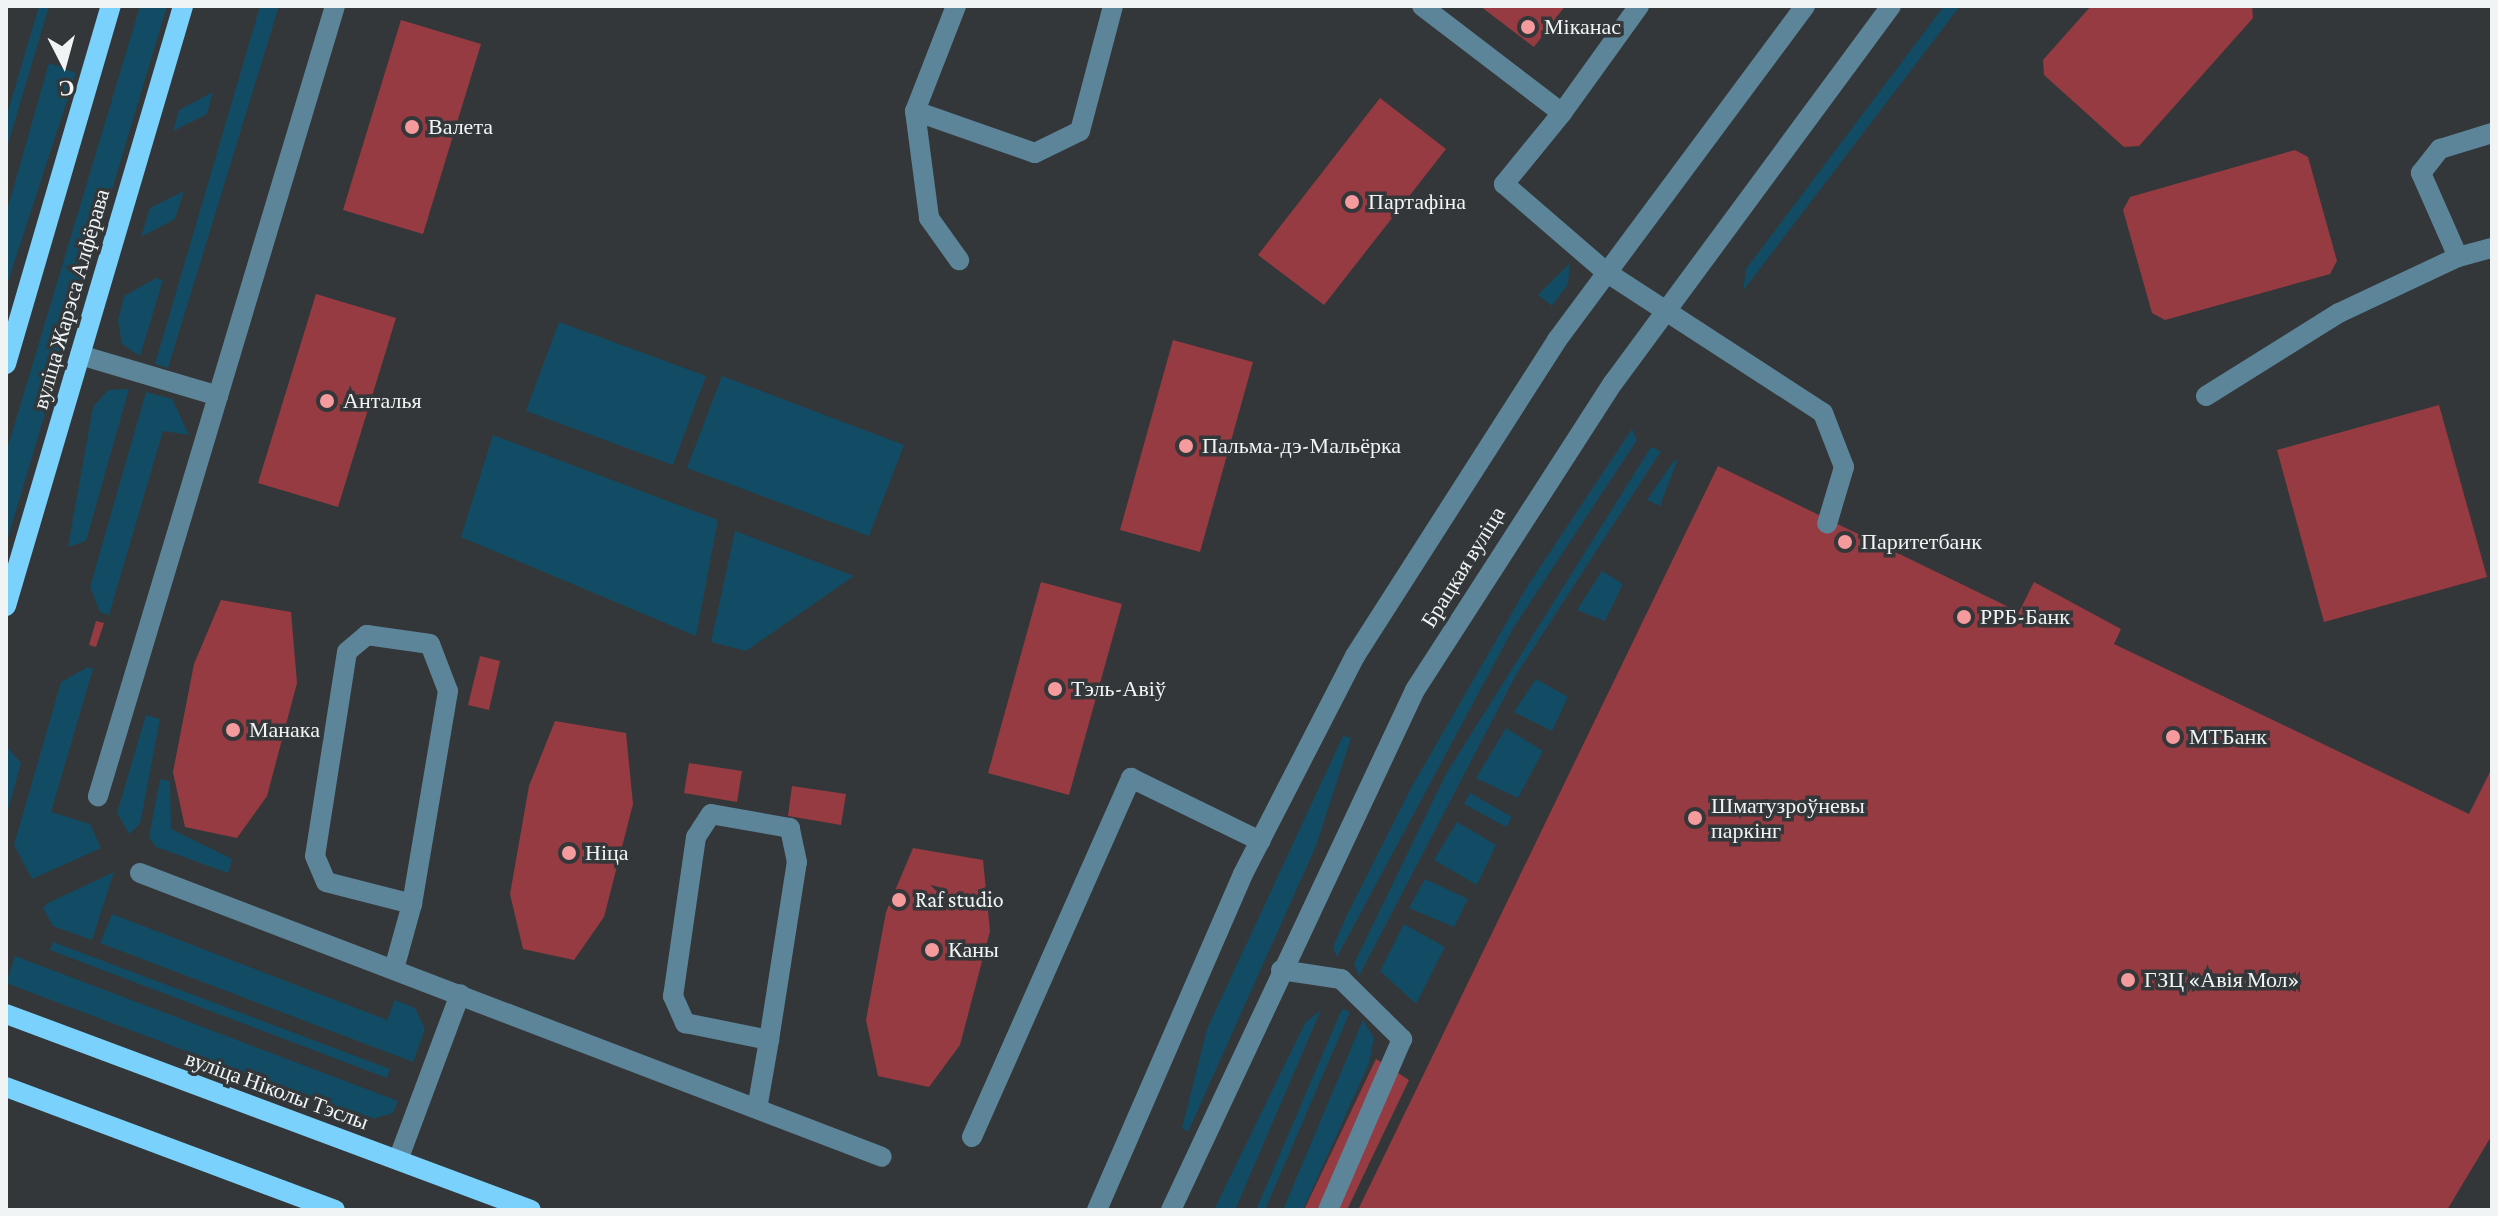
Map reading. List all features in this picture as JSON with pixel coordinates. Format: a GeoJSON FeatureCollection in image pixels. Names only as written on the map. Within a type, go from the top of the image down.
{"type":"FeatureCollection","features":[{"type":"Feature","properties":{"kind":"main road","name":"вуліца Жарэса Алфёрава"},"geometry":{"type":"LineString","coordinates":[[6,364],[10,332],[111,6]]}},
{"type":"Feature","properties":{"kind":"main road","name":"вуліца Жарэса Алфёрава"},"geometry":{"type":"LineString","coordinates":[[6,606],[183,6]]}},
{"type":"Feature","properties":{"kind":"main road","name":"вуліца Ніколы Тэслы"},"geometry":{"type":"LineString","coordinates":[[6,1014],[531,1210]]}},
{"type":"Feature","properties":{"kind":"main road"},"geometry":{"type":"LineString","coordinates":[[6,1087],[335,1210]]}},
{"type":"Feature","properties":{"kind":"street"},"geometry":{"type":"LineString","coordinates":[[98,796],[335,6]]}},
{"type":"Feature","properties":{"kind":"street"},"geometry":{"type":"LineString","coordinates":[[956,6],[915,111],[929,218],[959,260]]}},
{"type":"Feature","properties":{"kind":"street"},"geometry":{"type":"LineString","coordinates":[[915,111],[1035,153],[1080,131],[1113,6]]}},
{"type":"Feature","properties":{"kind":"street"},"geometry":{"type":"LineString","coordinates":[[1422,6],[1562,113]]}},
{"type":"Feature","properties":{"kind":"street"},"geometry":{"type":"LineString","coordinates":[[1639,6],[1562,113],[1504,184],[1606,272],[1672,309],[1823,413],[1844,467],[1827,524]]}},
{"type":"Feature","properties":{"kind":"street","name":"Брацкая вуліца"},"geometry":{"type":"LineString","coordinates":[[1097,1210],[1260,841],[1355,656],[1479,456],[1606,272],[1805,6]]}},
{"type":"Feature","properties":{"kind":"street","name":"Брацкая вуліца"},"geometry":{"type":"LineString","coordinates":[[1171,1210],[1415,690],[1536,493],[1891,6]]}},
{"type":"Feature","properties":{"kind":"street"},"geometry":{"type":"LineString","coordinates":[[2458,257],[2421,173],[2440,149],[2492,133]]}},
{"type":"Feature","properties":{"kind":"street"},"geometry":{"type":"LineString","coordinates":[[2206,396],[2339,313],[2458,257],[2492,248]]}},
{"type":"Feature","properties":{"kind":"street"},"geometry":{"type":"LineString","coordinates":[[80,355],[218,396]]}},
{"type":"Feature","properties":{"kind":"street"},"geometry":{"type":"LineString","coordinates":[[394,969],[412,904],[448,691],[444,668],[430,644],[367,635],[347,652],[315,856],[326,882],[412,904]]}},
{"type":"Feature","properties":{"kind":"street"},"geometry":{"type":"LineString","coordinates":[[972,1137],[1131,778],[1260,841]]}},
{"type":"Feature","properties":{"kind":"street"},"geometry":{"type":"LineString","coordinates":[[757,1109],[769,1040],[797,862],[790,828],[711,814],[696,837],[673,996],[685,1023],[769,1040]]}},
{"type":"Feature","properties":{"kind":"street"},"geometry":{"type":"LineString","coordinates":[[140,873],[882,1157]]}},
{"type":"Feature","properties":{"kind":"street"},"geometry":{"type":"LineString","coordinates":[[1281,970],[1341,979],[1402,1039],[1328,1210]]}},
{"type":"Feature","properties":{"kind":"street"},"geometry":{"type":"LineString","coordinates":[[398,1160],[460,994]]}},
{"type":"Feature","properties":{"kind":"shaded area"},"geometry":{"type":"Polygon","coordinates":[[[39,6],[49,6],[6,151],[6,118],[39,6]]]}},
{"type":"Feature","properties":{"kind":"shaded area"},"geometry":{"type":"Polygon","coordinates":[[[140,6],[167,6],[6,544],[6,453],[140,6]]]}},
{"type":"Feature","properties":{"kind":"shaded area"},"geometry":{"type":"Polygon","coordinates":[[[260,6],[279,6],[168,368],[155,364],[260,6]]]}},
{"type":"Feature","properties":{"kind":"shaded area"},"geometry":{"type":"Polygon","coordinates":[[[1944,6],[1960,6],[1743,291],[1746,269],[1944,6]]]}},
{"type":"Feature","properties":{"kind":"shaded area"},"geometry":{"type":"Polygon","coordinates":[[[49,63],[76,73],[6,288],[6,214],[49,63]]]}},
{"type":"Feature","properties":{"kind":"shaded area"},"geometry":{"type":"Polygon","coordinates":[[[213,92],[207,114],[173,131],[179,110],[213,92]]]}},
{"type":"Feature","properties":{"kind":"shaded area"},"geometry":{"type":"Polygon","coordinates":[[[184,191],[175,219],[141,237],[150,208],[184,191]]]}},
{"type":"Feature","properties":{"kind":"shaded area"},"geometry":{"type":"Polygon","coordinates":[[[1570,263],[1568,284],[1552,306],[1538,295],[1570,263]]]}},
{"type":"Feature","properties":{"kind":"shaded area"},"geometry":{"type":"Polygon","coordinates":[[[156,278],[163,280],[140,356],[122,344],[118,321],[124,296],[156,278]]]}},
{"type":"Feature","properties":{"kind":"shaded area"},"geometry":{"type":"Polygon","coordinates":[[[559,322],[706,376],[673,465],[526,411],[559,322]]]}},
{"type":"Feature","properties":{"kind":"shaded area"},"geometry":{"type":"Polygon","coordinates":[[[722,376],[904,445],[869,536],[687,468],[722,376]]]}},
{"type":"Feature","properties":{"kind":"shaded area"},"geometry":{"type":"Polygon","coordinates":[[[129,389],[86,541],[68,547],[93,407],[108,390],[129,389]]]}},
{"type":"Feature","properties":{"kind":"shaded area"},"geometry":{"type":"Polygon","coordinates":[[[146,392],[172,399],[189,435],[163,431],[109,615],[100,612],[90,587],[146,392]]]}},
{"type":"Feature","properties":{"kind":"shaded area"},"geometry":{"type":"Polygon","coordinates":[[[1632,429],[1637,440],[1514,627],[1337,957],[1333,947],[1347,915],[1411,788],[1528,585],[1632,429]]]}},
{"type":"Feature","properties":{"kind":"shaded area"},"geometry":{"type":"Polygon","coordinates":[[[493,435],[718,520],[696,636],[461,537],[493,435]]]}},
{"type":"Feature","properties":{"kind":"shaded area"},"geometry":{"type":"Polygon","coordinates":[[[1651,447],[1661,451],[1516,675],[1359,976],[1354,964],[1446,774],[1651,447]]]}},
{"type":"Feature","properties":{"kind":"shaded area"},"geometry":{"type":"Polygon","coordinates":[[[1678,459],[1660,506],[1647,500],[1673,462],[1678,459]]]}},
{"type":"Feature","properties":{"kind":"shaded area"},"geometry":{"type":"Polygon","coordinates":[[[735,531],[854,576],[746,651],[711,642],[735,531]]]}},
{"type":"Feature","properties":{"kind":"shaded area"},"geometry":{"type":"Polygon","coordinates":[[[1602,571],[1623,584],[1605,621],[1577,610],[1602,571]]]}},
{"type":"Feature","properties":{"kind":"shaded area"},"geometry":{"type":"Polygon","coordinates":[[[88,667],[93,669],[51,812],[90,824],[101,848],[32,879],[14,845],[61,682],[88,667]]]}},
{"type":"Feature","properties":{"kind":"shaded area"},"geometry":{"type":"Polygon","coordinates":[[[1536,679],[1568,697],[1552,731],[1514,712],[1536,679]]]}},
{"type":"Feature","properties":{"kind":"shaded area"},"geometry":{"type":"Polygon","coordinates":[[[146,715],[160,719],[140,824],[129,834],[117,813],[146,715]]]}},
{"type":"Feature","properties":{"kind":"shaded area"},"geometry":{"type":"Polygon","coordinates":[[[1506,728],[1543,751],[1518,798],[1476,778],[1506,728]]]}},
{"type":"Feature","properties":{"kind":"shaded area"},"geometry":{"type":"Polygon","coordinates":[[[1343,736],[1351,738],[1316,846],[1188,1132],[1182,1128],[1207,1029],[1343,736]]]}},
{"type":"Feature","properties":{"kind":"shaded area"},"geometry":{"type":"Polygon","coordinates":[[[8,748],[21,763],[6,817],[6,752],[8,748]]]}},
{"type":"Feature","properties":{"kind":"shaded area"},"geometry":{"type":"Polygon","coordinates":[[[160,779],[170,781],[171,829],[232,859],[228,873],[156,847],[149,837],[160,779]]]}},
{"type":"Feature","properties":{"kind":"shaded area"},"geometry":{"type":"Polygon","coordinates":[[[1470,793],[1512,817],[1506,827],[1464,804],[1470,793]]]}},
{"type":"Feature","properties":{"kind":"shaded area"},"geometry":{"type":"Polygon","coordinates":[[[1457,822],[1496,845],[1477,885],[1434,860],[1457,822]]]}},
{"type":"Feature","properties":{"kind":"shaded area"},"geometry":{"type":"Polygon","coordinates":[[[114,872],[92,940],[53,926],[43,908],[48,903],[114,872]]]}},
{"type":"Feature","properties":{"kind":"shaded area"},"geometry":{"type":"Polygon","coordinates":[[[1425,879],[1468,899],[1454,927],[1409,908],[1425,879]]]}},
{"type":"Feature","properties":{"kind":"shaded area"},"geometry":{"type":"Polygon","coordinates":[[[112,914],[387,1020],[395,1000],[415,1008],[425,1029],[413,1062],[100,943],[112,914]]]}},
{"type":"Feature","properties":{"kind":"shaded area"},"geometry":{"type":"Polygon","coordinates":[[[1404,924],[1445,947],[1416,1004],[1380,971],[1404,924]]]}},
{"type":"Feature","properties":{"kind":"shaded area"},"geometry":{"type":"Polygon","coordinates":[[[53,942],[390,1069],[387,1078],[50,950],[53,942]]]}},
{"type":"Feature","properties":{"kind":"shaded area"},"geometry":{"type":"Polygon","coordinates":[[[15,956],[398,1101],[393,1113],[368,1120],[6,983],[15,956]]]}},
{"type":"Feature","properties":{"kind":"shaded area"},"geometry":{"type":"Polygon","coordinates":[[[1342,1009],[1350,1012],[1265,1210],[1256,1210],[1342,1009]]]}},
{"type":"Feature","properties":{"kind":"shaded area"},"geometry":{"type":"Polygon","coordinates":[[[1321,1010],[1235,1210],[1214,1210],[1305,1023],[1321,1010]]]}},
{"type":"Feature","properties":{"kind":"shaded area"},"geometry":{"type":"Polygon","coordinates":[[[1363,1020],[1374,1038],[1369,1063],[1303,1210],[1283,1210],[1363,1020]]]}},
{"type":"Feature","properties":{"kind":"building","name":"Міканас"},"geometry":{"type":"Polygon","coordinates":[[[1480,6],[1565,6],[1534,47],[1480,6]]]}},
{"type":"Feature","properties":{"kind":"building"},"geometry":{"type":"Polygon","coordinates":[[[2091,6],[2252,6],[2253,18],[2139,146],[2124,147],[2044,75],[2043,60],[2091,6]]]}},
{"type":"Feature","properties":{"kind":"building","name":"Валета"},"geometry":{"type":"Polygon","coordinates":[[[401,20],[481,44],[423,234],[343,210],[401,20]]]}},
{"type":"Feature","properties":{"kind":"building","name":"Партафіна"},"geometry":{"type":"Polygon","coordinates":[[[1380,98],[1446,149],[1324,305],[1258,255],[1380,98]]]}},
{"type":"Feature","properties":{"kind":"building"},"geometry":{"type":"Polygon","coordinates":[[[2295,150],[2308,157],[2337,261],[2330,274],[2165,320],[2152,313],[2123,210],[2130,197],[2295,150]]]}},
{"type":"Feature","properties":{"kind":"building","name":"Анталья"},"geometry":{"type":"Polygon","coordinates":[[[316,294],[396,318],[338,507],[258,483],[316,294]]]}},
{"type":"Feature","properties":{"kind":"building","name":"Пальма-дэ-Мальёрка"},"geometry":{"type":"Polygon","coordinates":[[[1173,340],[1253,362],[1200,552],[1120,530],[1173,340]]]}},
{"type":"Feature","properties":{"kind":"building"},"geometry":{"type":"Polygon","coordinates":[[[2439,405],[2487,577],[2324,622],[2277,450],[2439,405]]]}},
{"type":"Feature","properties":{"kind":"building","name":"ГЗЦ «Авія Мол»"},"geometry":{"type":"Polygon","coordinates":[[[1718,466],[2019,612],[2034,582],[2121,629],[2114,644],[2469,814],[2492,768],[2492,1135],[2447,1210],[1358,1210],[1718,466]]]}},
{"type":"Feature","properties":{"kind":"building","name":"Тэль-Авіў"},"geometry":{"type":"Polygon","coordinates":[[[1041,582],[1122,604],[1069,795],[988,773],[1041,582]]]}},
{"type":"Feature","properties":{"kind":"building","name":"Манака"},"geometry":{"type":"Polygon","coordinates":[[[221,600],[291,612],[297,683],[267,796],[237,838],[185,827],[173,772],[194,664],[221,600]]]}},
{"type":"Feature","properties":{"kind":"building"},"geometry":{"type":"Polygon","coordinates":[[[96,621],[104,623],[96,647],[89,645],[96,621]]]}},
{"type":"Feature","properties":{"kind":"building"},"geometry":{"type":"Polygon","coordinates":[[[480,656],[500,661],[489,710],[468,705],[480,656]]]}},
{"type":"Feature","properties":{"kind":"building","name":"Ніца"},"geometry":{"type":"Polygon","coordinates":[[[555,721],[626,733],[633,804],[604,917],[574,960],[523,949],[510,894],[529,786],[555,721]]]}},
{"type":"Feature","properties":{"kind":"building"},"geometry":{"type":"Polygon","coordinates":[[[689,763],[742,771],[737,802],[684,793],[689,763]]]}},
{"type":"Feature","properties":{"kind":"building"},"geometry":{"type":"Polygon","coordinates":[[[792,786],[846,794],[841,825],[788,816],[792,786]]]}},
{"type":"Feature","properties":{"kind":"building","name":"Каны"},"geometry":{"type":"Polygon","coordinates":[[[913,848],[983,860],[990,931],[960,1045],[929,1087],[878,1076],[866,1020],[886,912],[913,848]]]}},
{"type":"Feature","properties":{"kind":"building"},"geometry":{"type":"Polygon","coordinates":[[[1376,1059],[1409,1080],[1347,1210],[1304,1210],[1376,1059]]]}},
{"type":"Feature","properties":{"kind":"place","name":"Міканас"},"geometry":{"type":"Point","coordinates":[1528,27]}},
{"type":"Feature","properties":{"kind":"place","name":"Валета"},"geometry":{"type":"Point","coordinates":[412,127]}},
{"type":"Feature","properties":{"kind":"place","name":"Партафіна"},"geometry":{"type":"Point","coordinates":[1352,202]}},
{"type":"Feature","properties":{"kind":"place","name":"Анталья"},"geometry":{"type":"Point","coordinates":[327,401]}},
{"type":"Feature","properties":{"kind":"place","name":"Пальма-дэ-Мальёрка"},"geometry":{"type":"Point","coordinates":[1186,446]}},
{"type":"Feature","properties":{"kind":"place","name":"Паритетбанк"},"geometry":{"type":"Point","coordinates":[1845,542]}},
{"type":"Feature","properties":{"kind":"place","name":"РРБ-Банк"},"geometry":{"type":"Point","coordinates":[1964,617]}},
{"type":"Feature","properties":{"kind":"place","name":"Тэль-Авіў"},"geometry":{"type":"Point","coordinates":[1055,689]}},
{"type":"Feature","properties":{"kind":"place","name":"Манака"},"geometry":{"type":"Point","coordinates":[233,730]}},
{"type":"Feature","properties":{"kind":"place","name":"МТБанк"},"geometry":{"type":"Point","coordinates":[2173,737]}},
{"type":"Feature","properties":{"kind":"place","name":"Шматузроўневы паркінг"},"geometry":{"type":"Point","coordinates":[1695,818]}},
{"type":"Feature","properties":{"kind":"place","name":"Ніца"},"geometry":{"type":"Point","coordinates":[569,853]}},
{"type":"Feature","properties":{"kind":"place","name":"Raf studio"},"geometry":{"type":"Point","coordinates":[899,900]}},
{"type":"Feature","properties":{"kind":"place","name":"Каны"},"geometry":{"type":"Point","coordinates":[932,950]}},
{"type":"Feature","properties":{"kind":"place","name":"ГЗЦ «Авія Мол»"},"geometry":{"type":"Point","coordinates":[2128,980]}}]}
